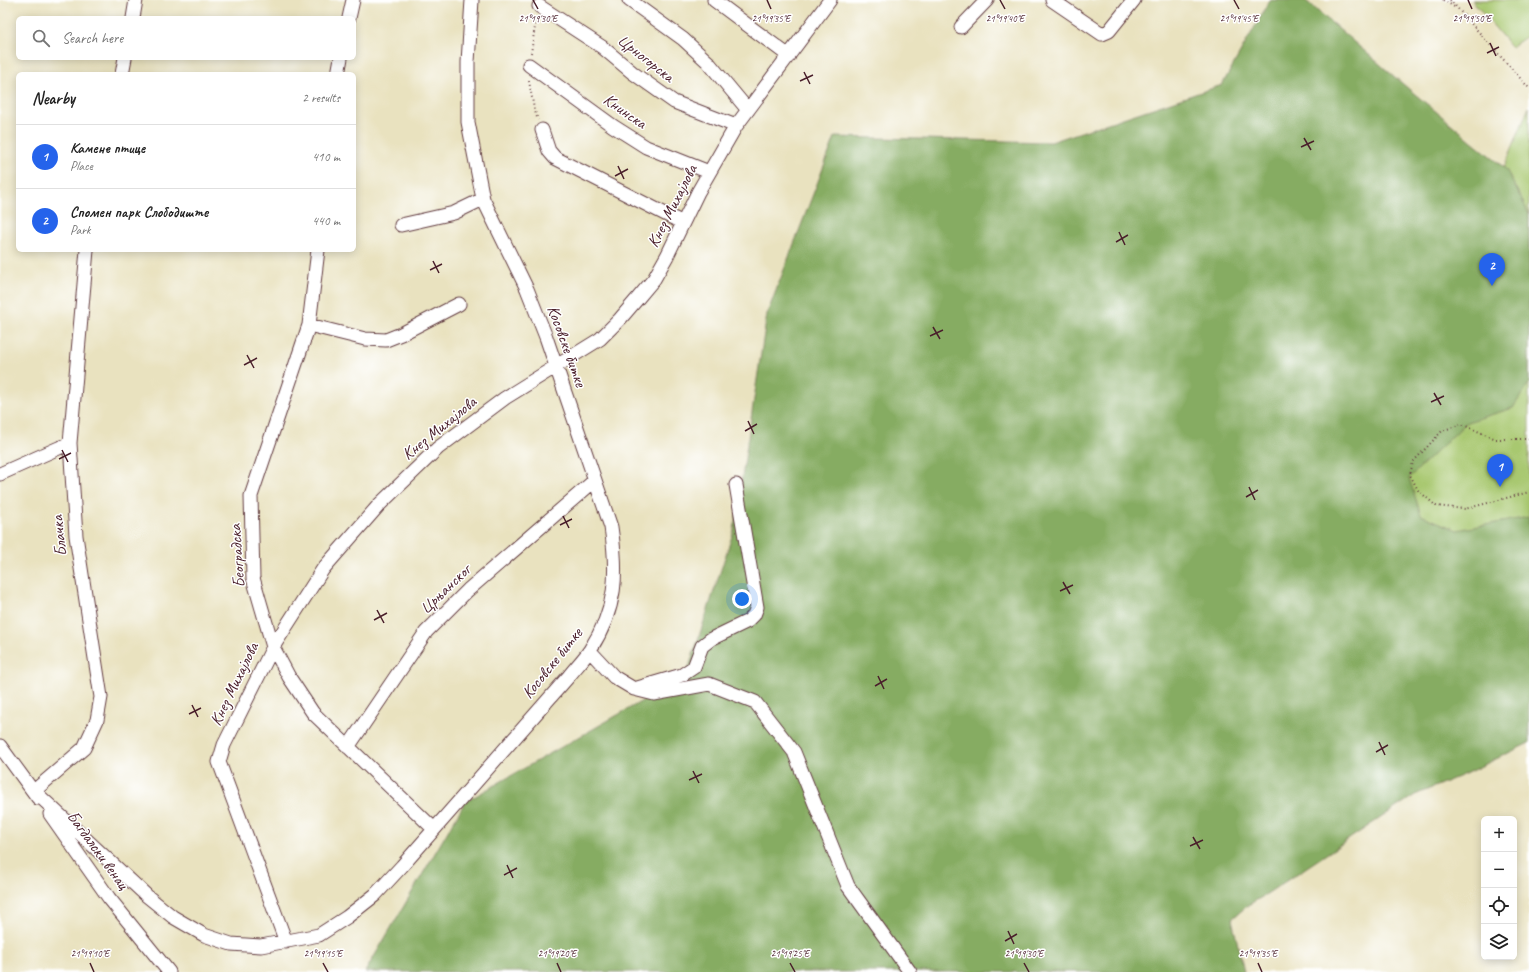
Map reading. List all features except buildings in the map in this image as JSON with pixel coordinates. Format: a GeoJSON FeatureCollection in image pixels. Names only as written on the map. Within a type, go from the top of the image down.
{"type":"FeatureCollection","features":[{"type":"Feature","properties":{"kind":"street"},"geometry":{"type":"LineString","coordinates":[[133,16],[136,0]]}},
{"type":"Feature","properties":{"kind":"street"},"geometry":{"type":"LineString","coordinates":[[349,16],[353,0]]}},
{"type":"Feature","properties":{"kind":"street","name":"Косовске битке"},"geometry":{"type":"LineString","coordinates":[[34,792],[147,896],[173,917],[204,935],[231,944],[261,946],[319,935],[347,917],[375,895],[590,651],[604,625],[614,595],[615,558],[611,527],[594,481],[571,407],[527,289],[483,199],[468,122],[468,62],[472,0]]}},
{"type":"Feature","properties":{"kind":"street"},"geometry":{"type":"LineString","coordinates":[[629,0],[688,44],[708,62],[748,110]]}},
{"type":"Feature","properties":{"kind":"street"},"geometry":{"type":"LineString","coordinates":[[714,0],[789,56]]}},
{"type":"Feature","properties":{"kind":"street","name":"Кнез Михајлова"},"geometry":{"type":"LineString","coordinates":[[286,942],[219,762],[224,745],[273,647],[324,569],[379,505],[438,448],[505,398],[600,339],[620,319],[654,279],[677,237],[709,172],[736,126],[830,0]]}},
{"type":"Feature","properties":{"kind":"street"},"geometry":{"type":"LineString","coordinates":[[961,27],[987,0]]}},
{"type":"Feature","properties":{"kind":"street"},"geometry":{"type":"LineString","coordinates":[[1052,0],[1102,34],[1109,31],[1134,0]]}},
{"type":"Feature","properties":{"kind":"street","name":"Црногорска"},"geometry":{"type":"LineString","coordinates":[[539,6],[602,47],[633,73],[674,102],[736,126]]}},
{"type":"Feature","properties":{"kind":"street"},"geometry":{"type":"LineString","coordinates":[[122,72],[125,60]]}},
{"type":"Feature","properties":{"kind":"street"},"geometry":{"type":"LineString","coordinates":[[338,72],[340,60]]}},
{"type":"Feature","properties":{"kind":"street","name":"Книнска"},"geometry":{"type":"LineString","coordinates":[[530,65],[613,126],[646,147],[709,172]]}},
{"type":"Feature","properties":{"kind":"street"},"geometry":{"type":"LineString","coordinates":[[542,130],[549,151],[555,158],[683,223]]}},
{"type":"Feature","properties":{"kind":"street"},"geometry":{"type":"LineString","coordinates":[[401,225],[454,213],[483,199]]}},
{"type":"Feature","properties":{"kind":"street","name":"Блачка"},"geometry":{"type":"LineString","coordinates":[[34,792],[84,748],[98,720],[101,697],[76,536],[70,443],[87,252]]}},
{"type":"Feature","properties":{"kind":"street","name":"Београдска"},"geometry":{"type":"LineString","coordinates":[[318,252],[309,324],[251,496],[253,578],[273,647],[289,677],[313,713],[434,829]]}},
{"type":"Feature","properties":{"kind":"street"},"geometry":{"type":"LineString","coordinates":[[309,324],[365,339],[386,340],[460,304]]}},
{"type":"Feature","properties":{"kind":"street"},"geometry":{"type":"LineString","coordinates":[[0,474],[70,443]]}},
{"type":"Feature","properties":{"kind":"street","name":"Црњанског"},"geometry":{"type":"LineString","coordinates":[[348,747],[426,632],[468,590],[594,481]]}},
{"type":"Feature","properties":{"kind":"street"},"geometry":{"type":"LineString","coordinates":[[634,689],[682,675],[694,667],[702,646],[711,639],[740,626],[754,615],[757,608],[736,485]]}},
{"type":"Feature","properties":{"kind":"street"},"geometry":{"type":"LineString","coordinates":[[590,651],[614,678],[634,689],[654,694],[709,684],[755,702],[794,752],[848,886],[910,972]]}},
{"type":"Feature","properties":{"kind":"street","name":"Багдалски венац"},"geometry":{"type":"LineString","coordinates":[[0,746],[109,898],[169,972]]}},
{"type":"Feature","properties":{"kind":"path"},"geometry":{"type":"LineString","coordinates":[[1443,0],[1459,10]]}},
{"type":"Feature","properties":{"kind":"path"},"geometry":{"type":"LineString","coordinates":[[1450,0],[1529,88]]}},
{"type":"Feature","properties":{"kind":"path"},"geometry":{"type":"LineString","coordinates":[[1529,439],[1496,439],[1461,424],[1442,432],[1413,462],[1410,475],[1418,490],[1436,506],[1465,508],[1529,492]]}},
{"type":"Feature","properties":{"kind":"green space"},"geometry":{"type":"Polygon","coordinates":[[[1270,0],[1305,0],[1410,90],[1506,169],[1529,214],[1529,383],[1513,408],[1467,422],[1409,478],[1421,515],[1457,530],[1529,517],[1529,743],[1465,774],[1415,795],[1248,905],[1232,919],[1244,972],[365,972],[465,802],[686,676],[734,530],[767,314],[835,137],[1051,142],[1222,85],[1270,0]]]}},
{"type":"Feature","properties":{"kind":"green space"},"geometry":{"type":"Polygon","coordinates":[[[1472,0],[1529,0],[1529,35],[1511,47],[1472,0]]]}},
{"type":"Feature","properties":{"kind":"green space"},"geometry":{"type":"Polygon","coordinates":[[[1529,107],[1529,548],[1443,562],[1382,465],[1529,107]]]}},
{"type":"Feature","properties":{"kind":"place","name":"Спомен парк Слободиште"},"geometry":{"type":"Point","coordinates":[1492,286]}},
{"type":"Feature","properties":{"kind":"place","name":"Камене птице"},"geometry":{"type":"Point","coordinates":[1500,487]}}]}
